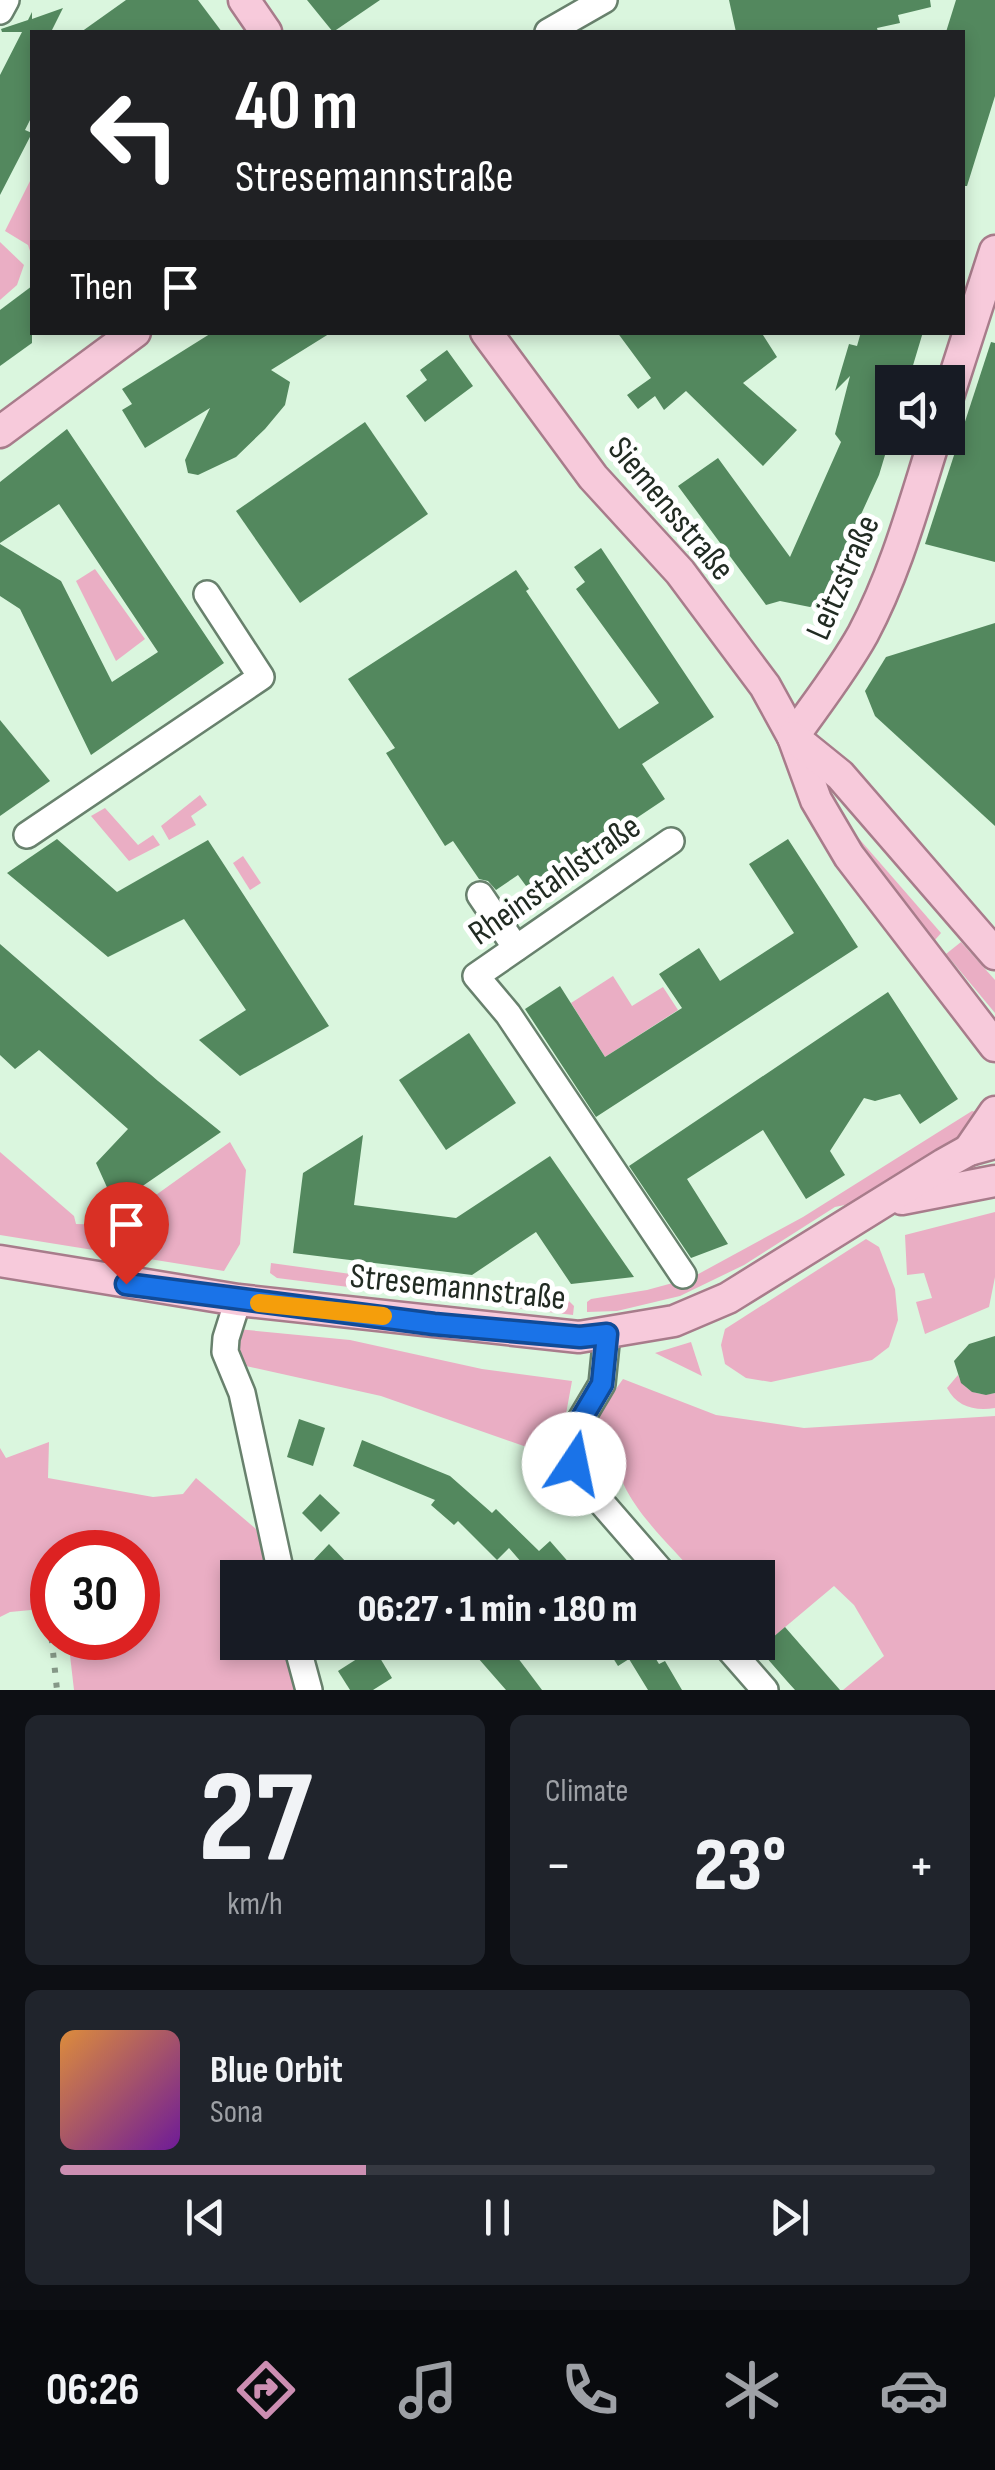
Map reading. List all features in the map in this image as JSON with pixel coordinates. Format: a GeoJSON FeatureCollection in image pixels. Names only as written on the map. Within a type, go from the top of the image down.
{"type":"FeatureCollection","features":[{"type":"Feature","properties":{"kind":"main road"},"geometry":{"type":"LineString","coordinates":[[244,0],[265,30]]}},
{"type":"Feature","properties":{"kind":"main road"},"geometry":{"type":"LineString","coordinates":[[958,365],[995,251]]}},
{"type":"Feature","properties":{"kind":"main road"},"geometry":{"type":"LineString","coordinates":[[0,432],[131,335]]}},
{"type":"Feature","properties":{"kind":"main road","name":"Siemensstraße"},"geometry":{"type":"LineString","coordinates":[[488,335],[594,478],[680,572],[772,695],[793,737],[816,800],[849,856],[994,1046]]}},
{"type":"Feature","properties":{"kind":"main road","name":"Leitzstraße"},"geometry":{"type":"LineString","coordinates":[[793,737],[843,666],[876,607],[898,558],[930,455]]}},
{"type":"Feature","properties":{"kind":"main road","name":"Siemensstraße"},"geometry":{"type":"LineString","coordinates":[[793,737],[840,775],[995,954]]}},
{"type":"Feature","properties":{"kind":"main road"},"geometry":{"type":"LineString","coordinates":[[922,954],[950,937],[963,918]]}},
{"type":"Feature","properties":{"kind":"main road"},"geometry":{"type":"LineString","coordinates":[[982,1146],[995,1112]]}},
{"type":"Feature","properties":{"kind":"main road","name":"Stresemannstraße"},"geometry":{"type":"LineString","coordinates":[[0,1261],[238,1300],[580,1337],[607,1334],[674,1320],[728,1298],[982,1146]]}},
{"type":"Feature","properties":{"kind":"main road","name":"Stresemannstraße"},"geometry":{"type":"LineString","coordinates":[[879,1205],[995,1182]]}},
{"type":"Feature","properties":{"kind":"street"},"geometry":{"type":"LineString","coordinates":[[0,11],[6,0]]}},
{"type":"Feature","properties":{"kind":"street"},"geometry":{"type":"LineString","coordinates":[[552,30],[604,0]]}},
{"type":"Feature","properties":{"kind":"street"},"geometry":{"type":"LineString","coordinates":[[27,835],[261,677],[207,594]]}},
{"type":"Feature","properties":{"kind":"street","name":"Rheinstahlstraße"},"geometry":{"type":"LineString","coordinates":[[671,841],[476,976],[508,1014],[683,1275]]}},
{"type":"Feature","properties":{"kind":"street"},"geometry":{"type":"LineString","coordinates":[[480,895],[516,948]]}},
{"type":"Feature","properties":{"kind":"street"},"geometry":{"type":"LineString","coordinates":[[238,1300],[226,1338],[226,1352],[242,1393],[278,1560]]}},
{"type":"Feature","properties":{"kind":"street"},"geometry":{"type":"LineString","coordinates":[[607,1334],[602,1384],[570,1438],[574,1464],[594,1494],[651,1560]]}},
{"type":"Feature","properties":{"kind":"street"},"geometry":{"type":"LineString","coordinates":[[301,1660],[309,1690]]}},
{"type":"Feature","properties":{"kind":"street"},"geometry":{"type":"LineString","coordinates":[[739,1660],[765,1690]]}},
{"type":"Feature","properties":{"kind":"shaded area"},"geometry":{"type":"Polygon","coordinates":[[[30,181],[30,251],[28,245],[5,231],[30,181]]]}},
{"type":"Feature","properties":{"kind":"shaded area"},"geometry":{"type":"Polygon","coordinates":[[[0,242],[24,265],[17,285],[0,300],[0,242]]]}},
{"type":"Feature","properties":{"kind":"shaded area"},"geometry":{"type":"Polygon","coordinates":[[[95,569],[145,639],[116,661],[76,581],[95,569]]]}},
{"type":"Feature","properties":{"kind":"shaded area"},"geometry":{"type":"Polygon","coordinates":[[[200,795],[207,805],[191,816],[196,825],[169,840],[161,826],[200,795]]]}},
{"type":"Feature","properties":{"kind":"shaded area"},"geometry":{"type":"Polygon","coordinates":[[[828,803],[941,933],[935,940],[934,940],[828,803]]]}},
{"type":"Feature","properties":{"kind":"shaded area"},"geometry":{"type":"Polygon","coordinates":[[[105,808],[138,845],[153,835],[160,845],[129,861],[91,816],[105,808]]]}},
{"type":"Feature","properties":{"kind":"shaded area"},"geometry":{"type":"Polygon","coordinates":[[[243,856],[261,883],[250,890],[233,863],[243,856]]]}},
{"type":"Feature","properties":{"kind":"shaded area"},"geometry":{"type":"Polygon","coordinates":[[[961,942],[995,980],[995,1013],[946,954],[961,942]]]}},
{"type":"Feature","properties":{"kind":"shaded area"},"geometry":{"type":"Polygon","coordinates":[[[613,976],[632,1006],[663,987],[678,1010],[605,1057],[571,1003],[613,976]]]}},
{"type":"Feature","properties":{"kind":"shaded area"},"geometry":{"type":"Polygon","coordinates":[[[972,1111],[979,1113],[961,1139],[859,1202],[835,1207],[744,1265],[680,1296],[617,1311],[587,1312],[591,1299],[691,1278],[803,1217],[972,1111]]]}},
{"type":"Feature","properties":{"kind":"shaded area"},"geometry":{"type":"Polygon","coordinates":[[[230,1142],[246,1170],[240,1244],[224,1271],[0,1235],[0,1152],[74,1216],[76,1224],[114,1225],[230,1142]]]}},
{"type":"Feature","properties":{"kind":"shaded area"},"geometry":{"type":"Polygon","coordinates":[[[995,1212],[995,1277],[989,1307],[925,1334],[916,1302],[932,1298],[924,1273],[907,1275],[905,1235],[995,1212]]]}},
{"type":"Feature","properties":{"kind":"shaded area"},"geometry":{"type":"Polygon","coordinates":[[[866,1239],[879,1247],[895,1289],[898,1320],[889,1347],[872,1360],[771,1382],[746,1378],[725,1364],[721,1345],[725,1329],[866,1239]]]}},
{"type":"Feature","properties":{"kind":"shaded area"},"geometry":{"type":"Polygon","coordinates":[[[271,1263],[445,1287],[564,1296],[574,1306],[573,1315],[277,1278],[270,1273],[271,1263]]]}},
{"type":"Feature","properties":{"kind":"shaded area"},"geometry":{"type":"Polygon","coordinates":[[[237,1329],[350,1340],[482,1369],[572,1381],[558,1458],[381,1396],[237,1364],[237,1329]]]}},
{"type":"Feature","properties":{"kind":"shaded area"},"geometry":{"type":"Polygon","coordinates":[[[691,1342],[702,1376],[655,1353],[691,1342]]]}},
{"type":"Feature","properties":{"kind":"shaded area"},"geometry":{"type":"Polygon","coordinates":[[[958,1375],[973,1391],[995,1393],[995,1408],[973,1408],[956,1400],[947,1388],[958,1375]]]}},
{"type":"Feature","properties":{"kind":"shaded area"},"geometry":{"type":"Polygon","coordinates":[[[623,1379],[716,1415],[804,1428],[995,1416],[995,1690],[843,1690],[884,1656],[854,1605],[834,1586],[775,1636],[775,1560],[683,1560],[630,1496],[621,1478],[621,1453],[617,1445],[586,1438],[623,1379]]]}},
{"type":"Feature","properties":{"kind":"shaded area"},"geometry":{"type":"Polygon","coordinates":[[[49,1442],[48,1478],[153,1497],[183,1494],[196,1478],[256,1529],[264,1560],[220,1560],[220,1660],[291,1660],[299,1690],[74,1690],[71,1660],[160,1660],[160,1530],[30,1530],[30,1610],[0,1617],[0,1448],[6,1458],[49,1442]]]}},
{"type":"Feature","properties":{"kind":"building"},"geometry":{"type":"Polygon","coordinates":[[[126,0],[198,0],[220,30],[84,30],[126,0]]]}},
{"type":"Feature","properties":{"kind":"building"},"geometry":{"type":"Polygon","coordinates":[[[307,0],[380,0],[336,30],[331,30],[307,0]]]}},
{"type":"Feature","properties":{"kind":"building"},"geometry":{"type":"Polygon","coordinates":[[[729,0],[930,0],[931,7],[898,15],[900,23],[878,30],[736,30],[729,0]]]}},
{"type":"Feature","properties":{"kind":"building"},"geometry":{"type":"Polygon","coordinates":[[[956,0],[995,0],[995,96],[967,186],[965,30],[947,30],[956,0]]]}},
{"type":"Feature","properties":{"kind":"building"},"geometry":{"type":"Polygon","coordinates":[[[63,8],[52,30],[30,30],[30,120],[25,130],[30,137],[0,195],[0,75],[22,32],[1,29],[28,20],[32,12],[32,19],[63,8]]]}},
{"type":"Feature","properties":{"kind":"building"},"geometry":{"type":"Polygon","coordinates":[[[30,288],[32,343],[0,366],[0,310],[30,288]]]}},
{"type":"Feature","properties":{"kind":"building"},"geometry":{"type":"Polygon","coordinates":[[[208,335],[327,335],[271,370],[290,382],[285,405],[265,429],[236,457],[198,475],[188,473],[185,460],[210,408],[145,448],[122,410],[132,404],[122,389],[208,335]]]}},
{"type":"Feature","properties":{"kind":"building"},"geometry":{"type":"Polygon","coordinates":[[[619,335],[763,335],[777,357],[743,383],[797,430],[763,466],[686,391],[664,410],[655,396],[638,409],[627,395],[651,378],[619,335]]]}},
{"type":"Feature","properties":{"kind":"building"},"geometry":{"type":"Polygon","coordinates":[[[860,335],[922,335],[913,365],[875,365],[875,455],[885,455],[821,602],[810,607],[780,601],[766,605],[678,486],[718,458],[790,557],[841,442],[835,434],[850,376],[835,391],[849,344],[857,346],[860,335]]]}},
{"type":"Feature","properties":{"kind":"building"},"geometry":{"type":"Polygon","coordinates":[[[991,342],[995,343],[995,562],[925,544],[954,455],[965,455],[965,422],[991,342]]]}},
{"type":"Feature","properties":{"kind":"building"},"geometry":{"type":"Polygon","coordinates":[[[447,350],[473,386],[425,422],[406,396],[427,380],[420,370],[447,350]]]}},
{"type":"Feature","properties":{"kind":"building"},"geometry":{"type":"Polygon","coordinates":[[[365,422],[428,514],[300,603],[236,511],[365,422]]]}},
{"type":"Feature","properties":{"kind":"building"},"geometry":{"type":"Polygon","coordinates":[[[67,429],[224,663],[91,755],[20,609],[0,596],[0,544],[61,581],[112,682],[158,652],[59,504],[0,543],[0,482],[67,429]]]}},
{"type":"Feature","properties":{"kind":"building"},"geometry":{"type":"Polygon","coordinates":[[[601,548],[714,717],[642,764],[665,799],[529,890],[518,875],[496,890],[488,881],[479,879],[453,841],[445,846],[386,753],[395,748],[348,679],[516,570],[529,589],[526,591],[619,729],[659,703],[576,589],[585,582],[574,567],[601,548]]]}},
{"type":"Feature","properties":{"kind":"building"},"geometry":{"type":"Polygon","coordinates":[[[995,623],[995,826],[875,716],[865,691],[886,657],[995,623]]]}},
{"type":"Feature","properties":{"kind":"building"},"geometry":{"type":"Polygon","coordinates":[[[0,720],[50,781],[0,816],[0,720]]]}},
{"type":"Feature","properties":{"kind":"building"},"geometry":{"type":"Polygon","coordinates":[[[57,839],[117,892],[208,840],[329,1026],[240,1076],[199,1040],[246,1010],[184,919],[108,957],[7,873],[57,839]]]}},
{"type":"Feature","properties":{"kind":"building"},"geometry":{"type":"Polygon","coordinates":[[[788,839],[858,947],[596,1117],[525,1009],[560,986],[605,1057],[682,1008],[659,974],[699,948],[720,981],[794,933],[749,864],[788,839]]]}},
{"type":"Feature","properties":{"kind":"building"},"geometry":{"type":"Polygon","coordinates":[[[0,944],[221,1132],[115,1205],[96,1163],[128,1129],[39,1050],[15,1069],[0,1055],[0,944]]]}},
{"type":"Feature","properties":{"kind":"building"},"geometry":{"type":"Polygon","coordinates":[[[888,992],[958,1099],[920,1124],[900,1094],[875,1101],[864,1098],[830,1151],[845,1175],[806,1199],[763,1130],[687,1179],[728,1244],[691,1258],[629,1166],[888,992]]]}},
{"type":"Feature","properties":{"kind":"building"},"geometry":{"type":"Polygon","coordinates":[[[469,1033],[516,1103],[446,1150],[399,1080],[469,1033]]]}},
{"type":"Feature","properties":{"kind":"building"},"geometry":{"type":"Polygon","coordinates":[[[363,1135],[354,1205],[456,1218],[550,1156],[634,1277],[571,1284],[536,1232],[472,1275],[293,1253],[303,1173],[363,1135]]]}},
{"type":"Feature","properties":{"kind":"building"},"geometry":{"type":"Polygon","coordinates":[[[995,1336],[995,1393],[972,1392],[961,1383],[954,1361],[969,1344],[995,1336]]]}},
{"type":"Feature","properties":{"kind":"building"},"geometry":{"type":"Polygon","coordinates":[[[299,1419],[325,1428],[313,1466],[287,1457],[299,1419]]]}},
{"type":"Feature","properties":{"kind":"building"},"geometry":{"type":"Polygon","coordinates":[[[362,1440],[450,1476],[492,1513],[496,1509],[539,1551],[550,1541],[567,1560],[519,1560],[509,1548],[497,1560],[458,1521],[454,1525],[431,1505],[435,1500],[353,1466],[362,1440]]]}},
{"type":"Feature","properties":{"kind":"building"},"geometry":{"type":"Polygon","coordinates":[[[320,1494],[340,1513],[321,1532],[302,1513],[320,1494]]]}},
{"type":"Feature","properties":{"kind":"building"},"geometry":{"type":"Polygon","coordinates":[[[329,1544],[344,1560],[314,1560],[329,1544]]]}},
{"type":"Feature","properties":{"kind":"building"},"geometry":{"type":"Polygon","coordinates":[[[785,1627],[840,1690],[795,1690],[769,1660],[775,1660],[775,1635],[785,1627]]]}},
{"type":"Feature","properties":{"kind":"building"},"geometry":{"type":"Polygon","coordinates":[[[355,1660],[381,1660],[392,1678],[373,1690],[350,1690],[338,1671],[355,1660]]]}},
{"type":"Feature","properties":{"kind":"building"},"geometry":{"type":"Polygon","coordinates":[[[480,1660],[520,1660],[542,1690],[506,1690],[480,1660]]]}},
{"type":"Feature","properties":{"kind":"building"},"geometry":{"type":"Polygon","coordinates":[[[630,1660],[657,1660],[659,1664],[665,1661],[682,1690],[648,1690],[630,1660]]]}},
{"type":"Feature","properties":{"kind":"railway"},"geometry":{"type":"LineString","coordinates":[[54,1660],[57,1690]]}},
{"type":"Feature","properties":{"kind":"slow traffic"},"geometry":{"type":"LineString","coordinates":[[259,1303],[383,1316]]}},
{"type":"Feature","properties":{"kind":"route"},"geometry":{"type":"LineString","coordinates":[[126,1284],[434,1324],[580,1337],[607,1334],[602,1384],[570,1438],[574,1464]]}}]}
